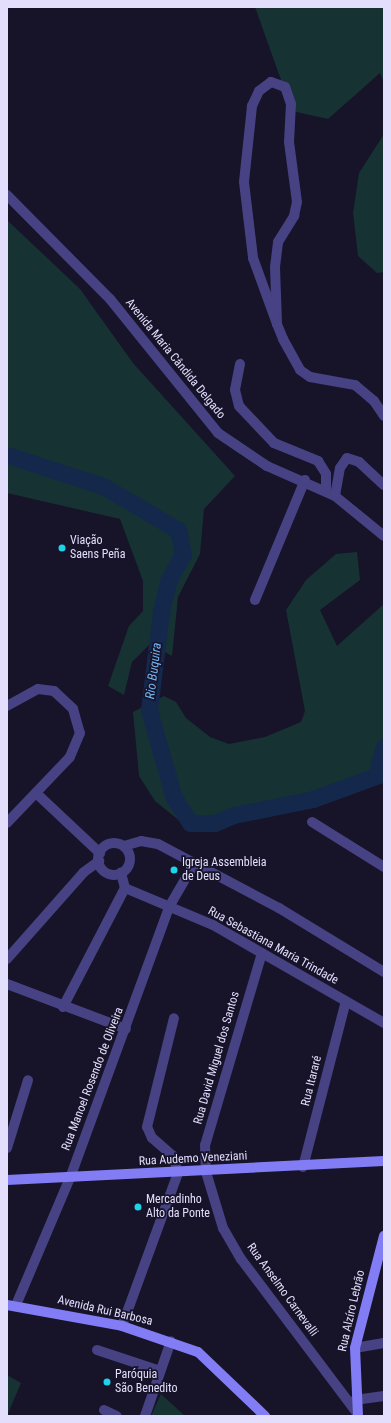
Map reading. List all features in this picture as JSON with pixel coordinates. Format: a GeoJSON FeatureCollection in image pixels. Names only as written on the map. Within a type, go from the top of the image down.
{"type":"FeatureCollection","features":[{"type":"Feature","properties":{"kind":"main road","name":"Rua Audemo Veneziani"},"geometry":{"type":"LineString","coordinates":[[7,1180],[206,1172],[383,1162]]}},
{"type":"Feature","properties":{"kind":"main road","name":"Rua Alzíro Lebrão"},"geometry":{"type":"LineString","coordinates":[[358,1414],[355,1400],[355,1348],[384,1236]]}},
{"type":"Feature","properties":{"kind":"main road","name":"Avenida Rui Barbosa"},"geometry":{"type":"LineString","coordinates":[[12,1305],[122,1326],[171,1341],[198,1352],[265,1416]]}},
{"type":"Feature","properties":{"kind":"street"},"geometry":{"type":"LineString","coordinates":[[277,324],[275,273],[278,242],[294,216],[298,202],[289,142],[291,104],[285,87],[271,82],[258,92],[252,106],[243,196],[253,258],[277,324],[293,360],[304,374],[355,385],[374,401],[384,416]]}},
{"type":"Feature","properties":{"kind":"street","name":"Avenida Maria Cândida Delgado"},"geometry":{"type":"LineString","coordinates":[[7,195],[110,298],[218,433],[267,466],[305,480],[330,493],[384,536]]}},
{"type":"Feature","properties":{"kind":"street"},"geometry":{"type":"LineString","coordinates":[[240,364],[235,390],[239,406],[274,442],[318,461],[326,474],[330,493]]}},
{"type":"Feature","properties":{"kind":"street"},"geometry":{"type":"LineString","coordinates":[[330,493],[340,468],[347,458],[360,462],[384,485]]}},
{"type":"Feature","properties":{"kind":"street"},"geometry":{"type":"LineString","coordinates":[[255,600],[305,480]]}},
{"type":"Feature","properties":{"kind":"street"},"geometry":{"type":"LineString","coordinates":[[7,706],[38,689],[61,696],[77,717],[78,741],[70,757],[7,823]]}},
{"type":"Feature","properties":{"kind":"street"},"geometry":{"type":"LineString","coordinates":[[36,793],[99,857],[107,873],[122,873]]}},
{"type":"Feature","properties":{"kind":"street"},"geometry":{"type":"LineString","coordinates":[[312,822],[384,867]]}},
{"type":"Feature","properties":{"kind":"street"},"geometry":{"type":"LineString","coordinates":[[7,959],[110,844],[124,846],[141,841],[158,844],[279,908],[384,972]]}},
{"type":"Feature","properties":{"kind":"street"},"geometry":{"type":"LineString","coordinates":[[63,1007],[125,888],[122,873],[130,860],[124,846]]}},
{"type":"Feature","properties":{"kind":"street","name":"Rua Manoel Rosendo de Oliveira"},"geometry":{"type":"LineString","coordinates":[[12,1305],[70,1178],[126,1029],[169,907],[194,864]]}},
{"type":"Feature","properties":{"kind":"street","name":"Rua Sebastiana Maria Trindade"},"geometry":{"type":"LineString","coordinates":[[125,888],[213,925],[384,1023]]}},
{"type":"Feature","properties":{"kind":"street","name":"Rua David Miguel dos Santos"},"geometry":{"type":"LineString","coordinates":[[206,1172],[205,1145],[262,953]]}},
{"type":"Feature","properties":{"kind":"street"},"geometry":{"type":"LineString","coordinates":[[7,984],[63,1007],[126,1029]]}},
{"type":"Feature","properties":{"kind":"street","name":"Rua Itararé"},"geometry":{"type":"LineString","coordinates":[[303,1167],[346,1001]]}},
{"type":"Feature","properties":{"kind":"street"},"geometry":{"type":"LineString","coordinates":[[122,1326],[178,1173],[173,1156],[152,1138],[147,1128],[174,1018]]}},
{"type":"Feature","properties":{"kind":"street"},"geometry":{"type":"LineString","coordinates":[[7,1148],[28,1080]]}},
{"type":"Feature","properties":{"kind":"street","name":"Rua Anselmo Carnevalli"},"geometry":{"type":"LineString","coordinates":[[206,1172],[223,1228],[241,1259],[358,1414]]}},
{"type":"Feature","properties":{"kind":"street"},"geometry":{"type":"LineString","coordinates":[[145,1416],[171,1341]]}},
{"type":"Feature","properties":{"kind":"street"},"geometry":{"type":"LineString","coordinates":[[355,1348],[384,1343]]}},
{"type":"Feature","properties":{"kind":"street"},"geometry":{"type":"LineString","coordinates":[[97,1350],[160,1371]]}},
{"type":"Feature","properties":{"kind":"street"},"geometry":{"type":"LineString","coordinates":[[355,1400],[384,1396]]}},
{"type":"Feature","properties":{"kind":"street"},"geometry":{"type":"LineString","coordinates":[[104,1410],[117,1416]]}},
{"type":"Feature","properties":{"kind":"green space"},"geometry":{"type":"Polygon","coordinates":[[[255,7],[384,7],[384,83],[380,73],[328,119],[292,111],[255,7]]]}},
{"type":"Feature","properties":{"kind":"green space"},"geometry":{"type":"Polygon","coordinates":[[[384,134],[384,272],[377,273],[358,256],[353,213],[359,173],[384,134]]]}},
{"type":"Feature","properties":{"kind":"green space"},"geometry":{"type":"Polygon","coordinates":[[[7,220],[80,289],[133,363],[235,476],[204,509],[200,554],[178,597],[172,656],[150,644],[132,662],[124,695],[108,686],[129,626],[143,611],[143,581],[120,519],[7,493],[7,220]]]}},
{"type":"Feature","properties":{"kind":"green space"},"geometry":{"type":"Polygon","coordinates":[[[357,552],[360,580],[320,610],[337,646],[384,604],[384,783],[211,827],[181,822],[155,801],[139,776],[133,712],[164,696],[176,702],[186,718],[210,737],[229,744],[265,737],[301,722],[305,711],[286,610],[306,580],[336,554],[357,552]]]}},
{"type":"Feature","properties":{"kind":"green space"},"geometry":{"type":"Polygon","coordinates":[[[7,1375],[21,1383],[7,1416],[7,1375]]]}},
{"type":"Feature","properties":{"kind":"green space"},"geometry":{"type":"Polygon","coordinates":[[[161,1394],[185,1416],[151,1416],[161,1394]]]}},
{"type":"Feature","properties":{"kind":"waterway","name":"Rio Buquira"},"geometry":{"type":"LineString","coordinates":[[7,455],[103,486],[178,530],[183,554],[169,579],[161,612],[149,710],[174,798],[190,823],[215,823],[234,815],[313,799],[376,776],[384,747]]}},
{"type":"Feature","properties":{"kind":"place","name":"Viação Saens Peña"},"geometry":{"type":"Point","coordinates":[62,548]}},
{"type":"Feature","properties":{"kind":"place","name":"Igreja Assembleia de Deus"},"geometry":{"type":"Point","coordinates":[174,870]}},
{"type":"Feature","properties":{"kind":"place","name":"Mercadinho Alto da Ponte"},"geometry":{"type":"Point","coordinates":[138,1207]}},
{"type":"Feature","properties":{"kind":"place","name":"Paróquia São Benedito"},"geometry":{"type":"Point","coordinates":[107,1382]}}]}
